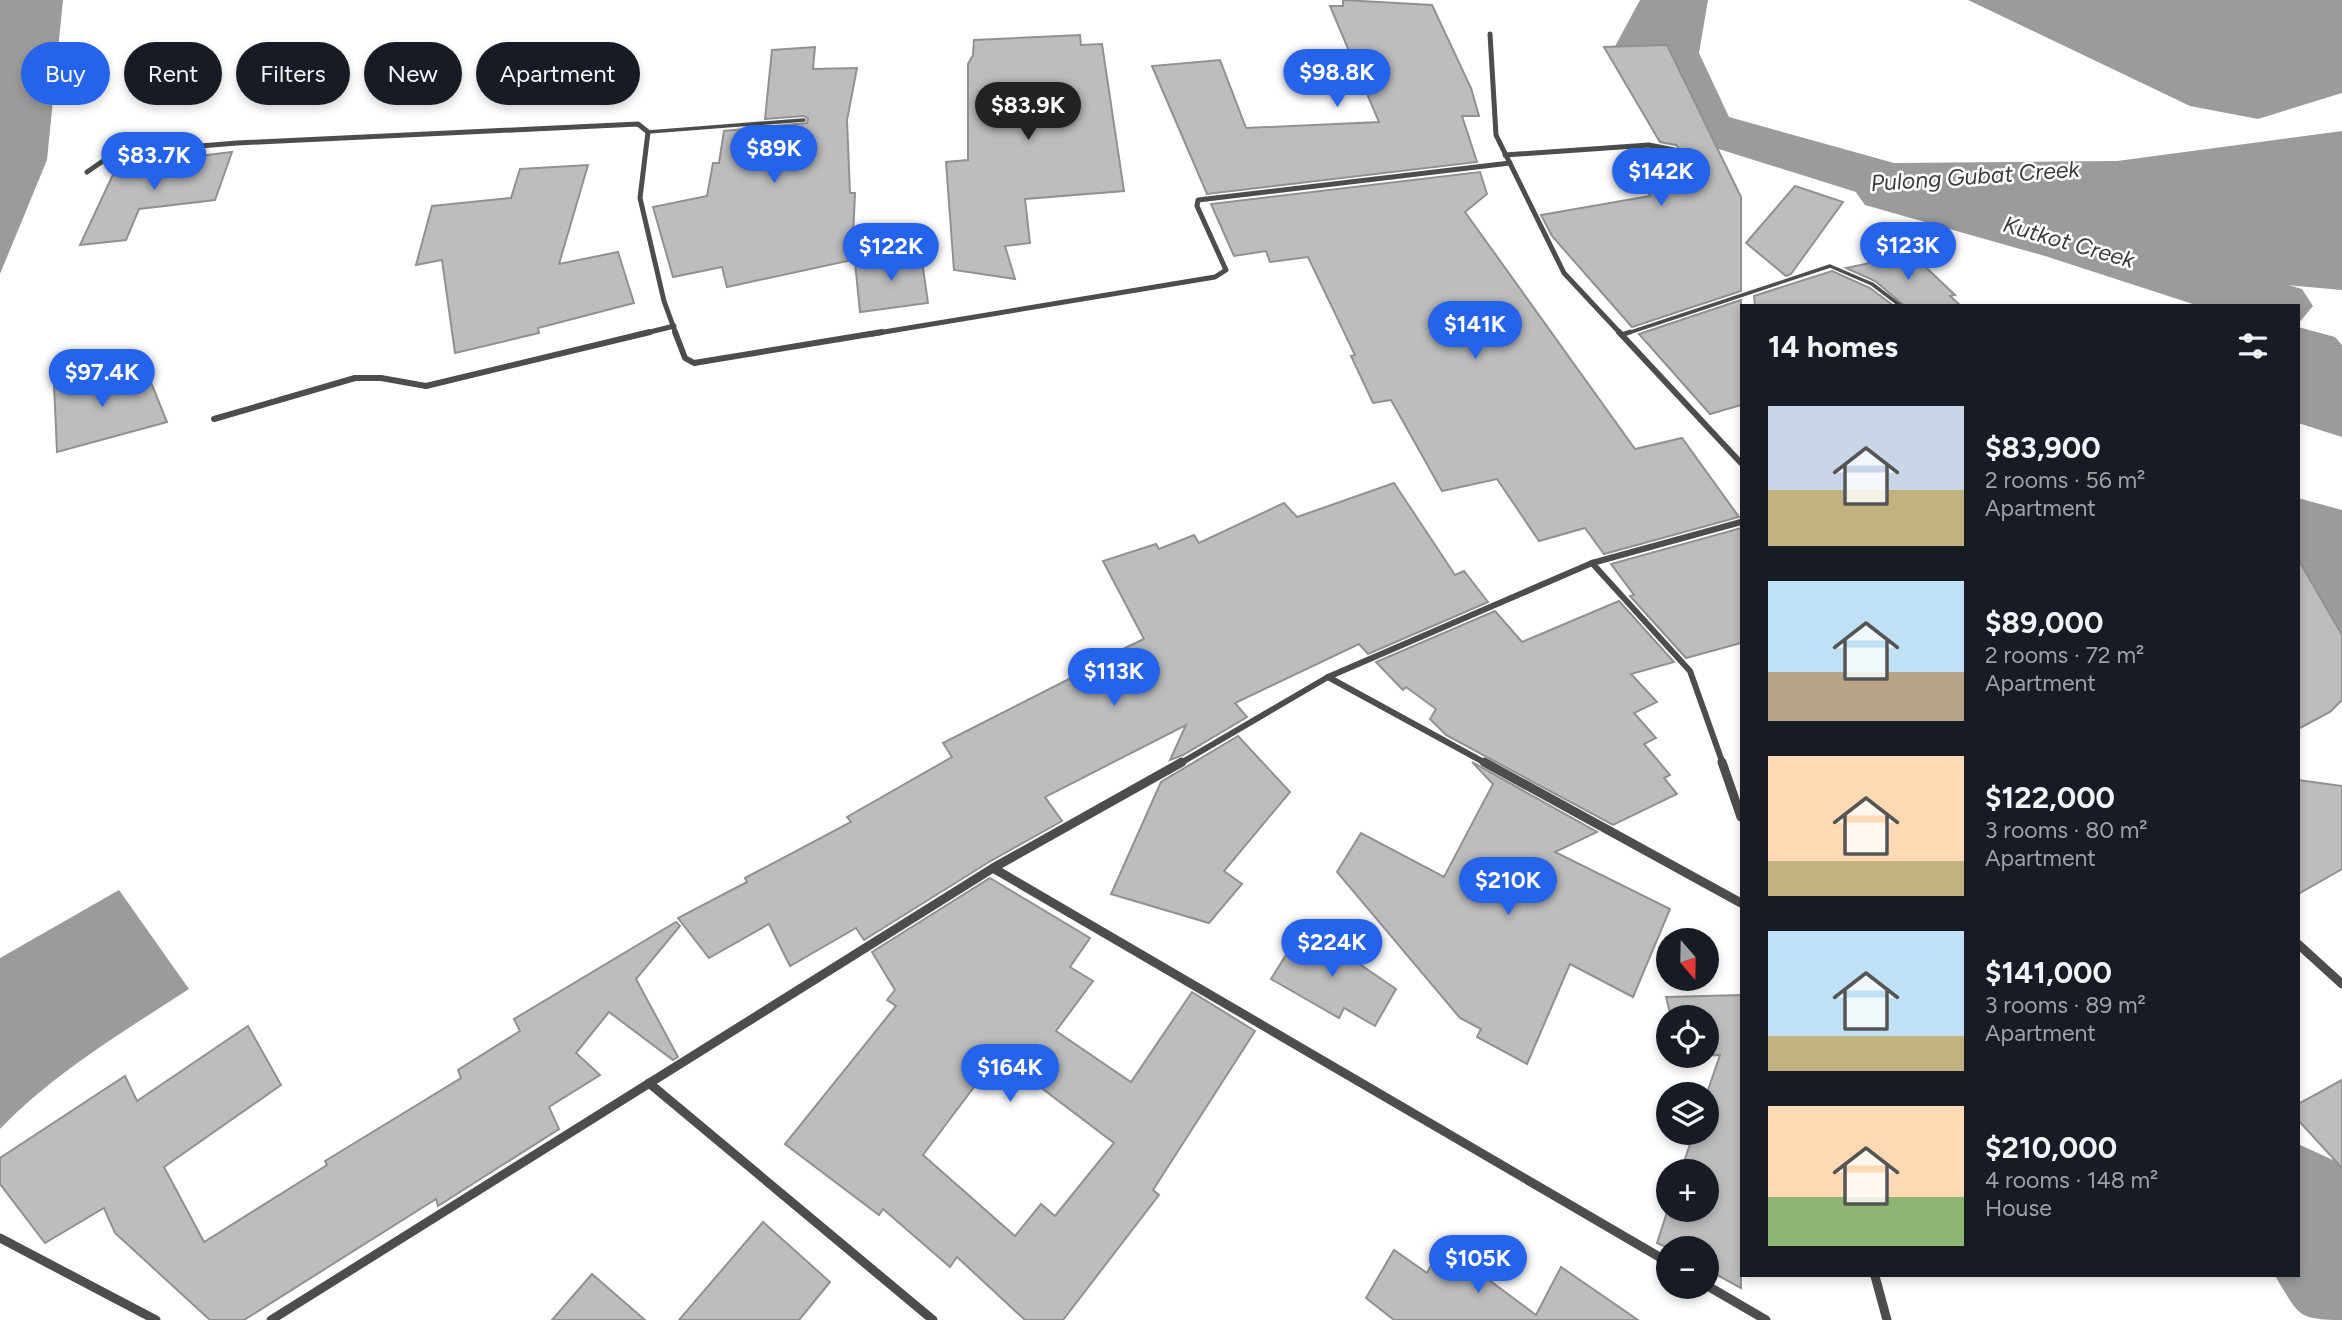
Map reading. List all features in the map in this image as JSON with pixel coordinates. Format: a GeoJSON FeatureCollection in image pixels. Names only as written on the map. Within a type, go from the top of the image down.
{"type":"FeatureCollection","features":[{"type":"Feature","properties":{"kind":"street"},"geometry":{"type":"LineString","coordinates":[[1490,34],[1496,135],[1564,273],[1740,462]]}},
{"type":"Feature","properties":{"kind":"street"},"geometry":{"type":"LineString","coordinates":[[87,172],[103,161],[126,152],[237,143],[631,123],[646,128],[648,132],[640,198],[664,301],[685,358],[694,363],[1203,280],[1226,270],[1197,206],[1198,201],[1510,163]]}},
{"type":"Feature","properties":{"kind":"street"},"geometry":{"type":"LineString","coordinates":[[1505,155],[1649,145],[1674,150]]}},
{"type":"Feature","properties":{"kind":"street"},"geometry":{"type":"LineString","coordinates":[[214,419],[355,378],[381,378],[426,386],[674,327]]}},
{"type":"Feature","properties":{"kind":"street"},"geometry":{"type":"LineString","coordinates":[[271,1320],[993,868],[1222,740],[1328,677],[1592,563],[1740,522]]}},
{"type":"Feature","properties":{"kind":"street"},"geometry":{"type":"LineString","coordinates":[[1592,563],[1690,671],[1740,814]]}},
{"type":"Feature","properties":{"kind":"street"},"geometry":{"type":"LineString","coordinates":[[1328,677],[1740,902]]}},
{"type":"Feature","properties":{"kind":"street"},"geometry":{"type":"LineString","coordinates":[[993,868],[1656,1255]]}},
{"type":"Feature","properties":{"kind":"street"},"geometry":{"type":"LineString","coordinates":[[2300,946],[2342,984]]}},
{"type":"Feature","properties":{"kind":"street"},"geometry":{"type":"LineString","coordinates":[[649,1083],[933,1320]]}},
{"type":"Feature","properties":{"kind":"street"},"geometry":{"type":"LineString","coordinates":[[0,1238],[156,1320]]}},
{"type":"Feature","properties":{"kind":"street"},"geometry":{"type":"LineString","coordinates":[[1875,1277],[1887,1320]]}},
{"type":"Feature","properties":{"kind":"street"},"geometry":{"type":"LineString","coordinates":[[1719,1293],[1766,1320]]}},
{"type":"Feature","properties":{"kind":"lane"},"geometry":{"type":"LineString","coordinates":[[648,132],[804,120]]}},
{"type":"Feature","properties":{"kind":"lane"},"geometry":{"type":"LineString","coordinates":[[1621,335],[1830,266],[1872,284],[1898,304]]}},
{"type":"Feature","properties":{"kind":"water"},"geometry":{"type":"Polygon","coordinates":[[[0,0],[63,0],[59,42],[21,42],[21,105],[52,105],[47,160],[0,274],[0,0]]]}},
{"type":"Feature","properties":{"kind":"water","name":"Pulong Gubat Creek"},"geometry":{"type":"Polygon","coordinates":[[[1640,0],[1708,0],[1699,53],[1729,117],[1894,163],[2117,161],[2342,131],[2342,290],[2254,282],[2207,263],[1875,198],[1655,129],[1614,48],[1640,0]]]}},
{"type":"Feature","properties":{"kind":"water"},"geometry":{"type":"Polygon","coordinates":[[[1968,0],[2342,0],[2342,93],[2258,119],[2190,106],[1968,0]]]}},
{"type":"Feature","properties":{"kind":"water"},"geometry":{"type":"Polygon","coordinates":[[[2300,328],[2335,337],[2342,345],[2342,437],[2300,424],[2300,328]]]}},
{"type":"Feature","properties":{"kind":"water"},"geometry":{"type":"Polygon","coordinates":[[[2300,562],[2342,573],[2342,668],[2337,668],[2300,613],[2300,562]]]}},
{"type":"Feature","properties":{"kind":"water"},"geometry":{"type":"Polygon","coordinates":[[[119,890],[189,989],[67,1071],[21,1108],[0,1129],[0,958],[119,890]]]}},
{"type":"Feature","properties":{"kind":"building"},"geometry":{"type":"Polygon","coordinates":[[[1343,0],[1432,5],[1471,88],[1479,116],[1462,116],[1477,162],[1207,194],[1152,66],[1220,60],[1246,128],[1379,122],[1330,6],[1343,6],[1343,0]]]}},
{"type":"Feature","properties":{"kind":"building"},"geometry":{"type":"Polygon","coordinates":[[[1080,35],[1081,45],[1102,44],[1124,191],[1025,199],[1030,243],[1005,246],[1015,279],[954,270],[946,162],[968,160],[968,64],[973,55],[974,40],[1080,35]]]}},
{"type":"Feature","properties":{"kind":"building"},"geometry":{"type":"Polygon","coordinates":[[[1667,45],[1741,197],[1741,291],[1632,327],[1552,236],[1541,215],[1650,196],[1628,164],[1670,159],[1667,154],[1676,155],[1679,149],[1676,145],[1660,142],[1604,47],[1667,45]]]}},
{"type":"Feature","properties":{"kind":"building"},"geometry":{"type":"Polygon","coordinates":[[[815,47],[813,69],[857,68],[847,120],[850,193],[855,193],[852,260],[727,287],[722,267],[673,277],[653,207],[707,196],[713,163],[719,163],[724,131],[807,123],[808,118],[804,116],[765,119],[772,50],[815,47]]]}},
{"type":"Feature","properties":{"kind":"building"},"geometry":{"type":"Polygon","coordinates":[[[232,152],[215,200],[139,209],[126,240],[80,245],[117,166],[232,152]]]}},
{"type":"Feature","properties":{"kind":"building"},"geometry":{"type":"Polygon","coordinates":[[[588,165],[559,264],[618,252],[634,303],[538,328],[539,333],[455,353],[442,260],[416,265],[432,206],[511,198],[520,169],[588,165]]]}},
{"type":"Feature","properties":{"kind":"building"},"geometry":{"type":"Polygon","coordinates":[[[1480,172],[1487,194],[1465,212],[1635,449],[1682,438],[1739,517],[1604,554],[1585,528],[1539,541],[1497,479],[1442,491],[1391,400],[1373,403],[1351,356],[1355,355],[1308,257],[1270,262],[1266,251],[1234,256],[1211,204],[1480,172]]]}},
{"type":"Feature","properties":{"kind":"building"},"geometry":{"type":"Polygon","coordinates":[[[1795,186],[1843,202],[1791,274],[1786,276],[1746,243],[1795,186]]]}},
{"type":"Feature","properties":{"kind":"building"},"geometry":{"type":"Polygon","coordinates":[[[921,254],[928,303],[860,312],[855,262],[921,254]]]}},
{"type":"Feature","properties":{"kind":"building"},"geometry":{"type":"Polygon","coordinates":[[[1912,254],[1955,295],[1950,296],[1959,304],[1903,304],[1875,281],[1846,268],[1912,254]]]}},
{"type":"Feature","properties":{"kind":"building"},"geometry":{"type":"Polygon","coordinates":[[[1832,271],[1870,288],[1891,304],[1755,304],[1754,296],[1832,271]]]}},
{"type":"Feature","properties":{"kind":"building"},"geometry":{"type":"Polygon","coordinates":[[[1741,300],[1740,405],[1710,414],[1639,334],[1741,300]]]}},
{"type":"Feature","properties":{"kind":"building"},"geometry":{"type":"Polygon","coordinates":[[[104,366],[106,391],[150,380],[167,422],[57,452],[54,384],[65,380],[64,377],[104,366]]]}},
{"type":"Feature","properties":{"kind":"building"},"geometry":{"type":"Polygon","coordinates":[[[1394,483],[1455,575],[1464,571],[1488,602],[1368,654],[1359,644],[1235,703],[1247,717],[1183,755],[1170,760],[1186,725],[1045,797],[1062,821],[989,862],[864,940],[856,928],[790,966],[769,924],[709,958],[678,918],[747,882],[745,878],[851,822],[847,817],[952,757],[943,743],[1079,674],[1076,671],[1144,639],[1103,561],[1156,544],[1159,549],[1194,535],[1199,543],[1284,503],[1297,517],[1394,483]]]}},
{"type":"Feature","properties":{"kind":"building"},"geometry":{"type":"Polygon","coordinates":[[[1740,528],[1740,643],[1686,658],[1630,596],[1634,595],[1611,564],[1740,528]]]}},
{"type":"Feature","properties":{"kind":"building"},"geometry":{"type":"Polygon","coordinates":[[[2300,562],[2342,635],[2342,700],[2330,712],[2300,728],[2300,562]]]}},
{"type":"Feature","properties":{"kind":"building"},"geometry":{"type":"Polygon","coordinates":[[[1619,601],[1674,662],[1631,674],[1657,702],[1634,713],[1656,738],[1644,744],[1670,775],[1664,778],[1677,794],[1613,825],[1446,735],[1430,719],[1436,709],[1406,687],[1403,690],[1376,662],[1495,611],[1522,642],[1619,601]]]}},
{"type":"Feature","properties":{"kind":"building"},"geometry":{"type":"Polygon","coordinates":[[[1238,736],[1290,792],[1224,871],[1242,884],[1209,923],[1111,894],[1161,782],[1238,736]]]}},
{"type":"Feature","properties":{"kind":"building"},"geometry":{"type":"Polygon","coordinates":[[[1472,762],[1597,832],[1555,852],[1670,909],[1662,928],[1656,928],[1656,942],[1633,997],[1570,964],[1527,1064],[1477,1037],[1481,1029],[1460,1018],[1337,872],[1361,833],[1444,877],[1493,784],[1472,762]]]}},
{"type":"Feature","properties":{"kind":"building"},"geometry":{"type":"Polygon","coordinates":[[[2300,780],[2342,786],[2342,869],[2300,893],[2300,780]]]}},
{"type":"Feature","properties":{"kind":"building"},"geometry":{"type":"Polygon","coordinates":[[[990,878],[1090,938],[1070,967],[1093,981],[1056,1031],[1131,1082],[1192,992],[1255,1031],[1153,1190],[1159,1195],[1063,1320],[1025,1320],[957,1257],[950,1267],[883,1209],[879,1215],[785,1144],[896,1006],[887,1000],[895,990],[872,952],[990,878]],[[998,1055],[923,1155],[1015,1236],[1041,1204],[1055,1216],[1114,1143],[998,1055]]]}},
{"type":"Feature","properties":{"kind":"building"},"geometry":{"type":"Polygon","coordinates":[[[676,922],[680,926],[636,979],[678,1057],[673,1060],[609,1012],[576,1053],[600,1075],[549,1107],[559,1129],[438,1206],[436,1199],[244,1320],[210,1320],[115,1233],[104,1208],[45,1243],[0,1184],[0,1158],[125,1076],[137,1101],[248,1026],[281,1085],[164,1167],[204,1242],[327,1165],[325,1161],[461,1078],[458,1070],[520,1031],[514,1019],[676,922]]]}},
{"type":"Feature","properties":{"kind":"building"},"geometry":{"type":"Polygon","coordinates":[[[1304,926],[1396,989],[1375,1026],[1344,1008],[1339,1018],[1271,979],[1304,926]]]}},
{"type":"Feature","properties":{"kind":"building"},"geometry":{"type":"Polygon","coordinates":[[[1740,995],[1741,1288],[1719,1276],[1719,1236],[1659,1236],[1664,1222],[1719,1222],[1719,1159],[1685,1159],[1690,1145],[1719,1145],[1719,1082],[1711,1082],[1716,1068],[1719,1068],[1719,1005],[1668,1005],[1666,997],[1740,995]]]}},
{"type":"Feature","properties":{"kind":"building"},"geometry":{"type":"Polygon","coordinates":[[[2342,1080],[2342,1168],[2300,1122],[2300,1103],[2342,1080]]]}},
{"type":"Feature","properties":{"kind":"building"},"geometry":{"type":"Polygon","coordinates":[[[763,1222],[830,1282],[799,1320],[679,1320],[763,1222]]]}},
{"type":"Feature","properties":{"kind":"building"},"geometry":{"type":"Polygon","coordinates":[[[1442,1245],[1536,1315],[1561,1267],[1638,1320],[1394,1320],[1366,1298],[1394,1250],[1427,1273],[1442,1245]]]}},
{"type":"Feature","properties":{"kind":"building"},"geometry":{"type":"Polygon","coordinates":[[[592,1274],[645,1320],[552,1320],[592,1274]]]}},
{"type":"Feature","properties":{"kind":"waterway","name":"Kutkot Creek"},"geometry":{"type":"LineString","coordinates":[[1889,191],[2070,241],[2270,304]]}},
{"type":"Feature","properties":{"kind":"waterway","name":"Kutkot Creek"},"geometry":{"type":"LineString","coordinates":[[2300,531],[2342,542]]}},
{"type":"Feature","properties":{"kind":"waterway","name":"Kutkot Creek"},"geometry":{"type":"LineString","coordinates":[[2300,1206],[2342,1271]]}}]}
